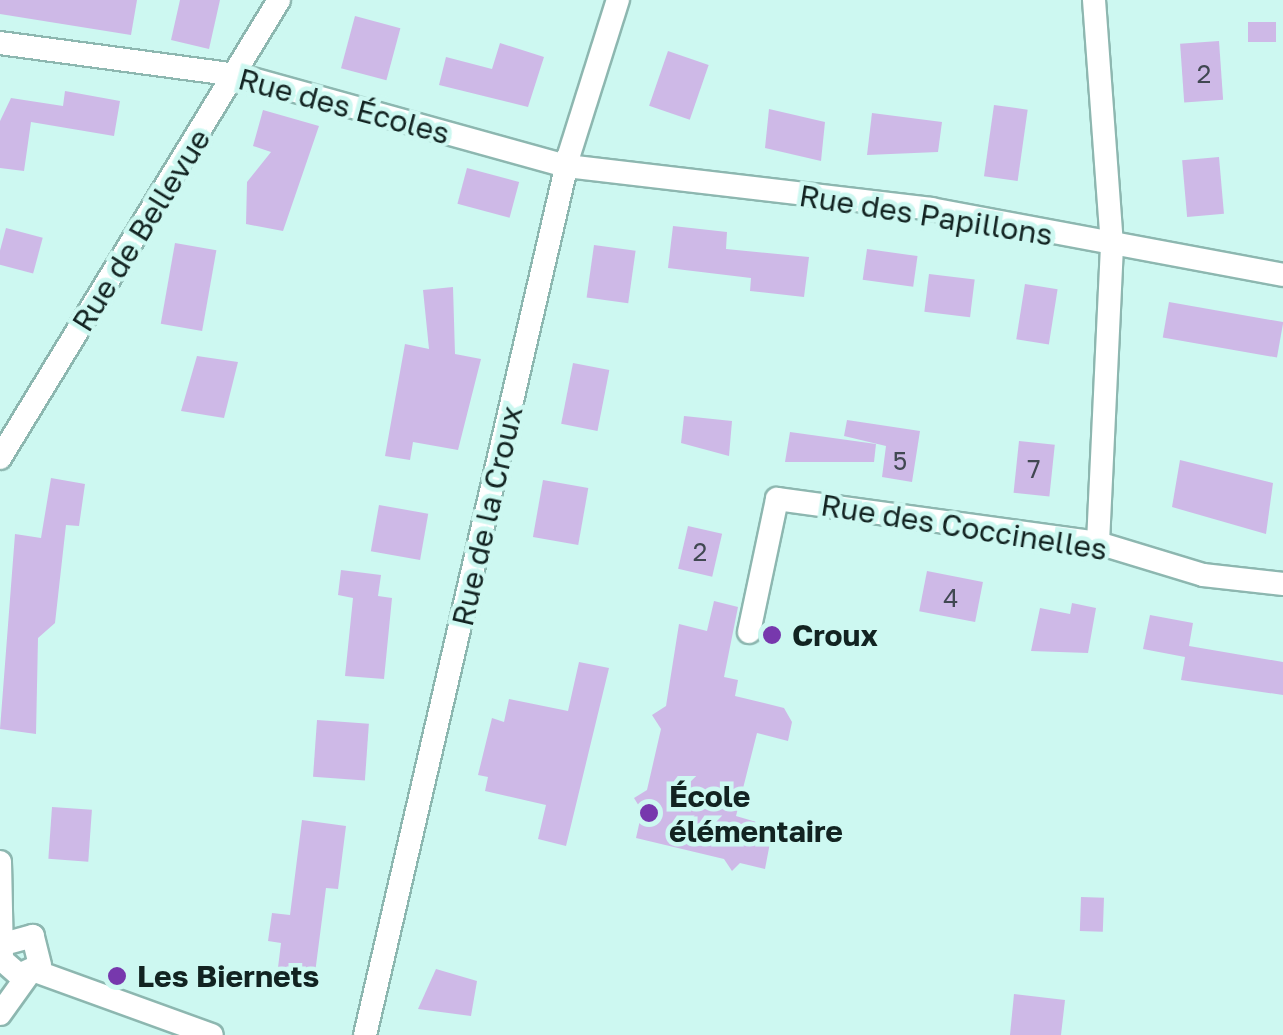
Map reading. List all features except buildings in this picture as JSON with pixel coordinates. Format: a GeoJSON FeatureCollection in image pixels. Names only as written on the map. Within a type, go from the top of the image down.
{"type":"FeatureCollection","features":[{"type":"Feature","properties":{"kind":"street","name":"Rue de Bellevue"},"geometry":{"type":"LineString","coordinates":[[0,458],[238,75],[280,0]]}},
{"type":"Feature","properties":{"kind":"street","name":"Rue de la Croux"},"geometry":{"type":"LineString","coordinates":[[364,1035],[567,166],[618,0]]}},
{"type":"Feature","properties":{"kind":"street"},"geometry":{"type":"LineString","coordinates":[[1094,0],[1112,246],[1098,543]]}},
{"type":"Feature","properties":{"kind":"street","name":"Rue des Écoles"},"geometry":{"type":"LineString","coordinates":[[0,42],[238,75],[567,166]]}},
{"type":"Feature","properties":{"kind":"street","name":"Rue des Papillons"},"geometry":{"type":"LineString","coordinates":[[567,166],[931,209],[1112,246],[1283,275]]}},
{"type":"Feature","properties":{"kind":"street","name":"Rue des Coccinelles"},"geometry":{"type":"LineString","coordinates":[[749,632],[777,499],[1098,543],[1203,575],[1283,584]]}},
{"type":"Feature","properties":{"kind":"street"},"geometry":{"type":"LineString","coordinates":[[2,956],[0,862],[35,958]]}},
{"type":"Feature","properties":{"kind":"street"},"geometry":{"type":"LineString","coordinates":[[2,956],[35,958],[85,985],[212,1035]]}},
{"type":"Feature","properties":{"kind":"street"},"geometry":{"type":"LineString","coordinates":[[2,956],[35,958]]}},
{"type":"Feature","properties":{"kind":"street"},"geometry":{"type":"LineString","coordinates":[[0,1014],[35,958]]}},
{"type":"Feature","properties":{"kind":"place","name":"Croux"},"geometry":{"type":"Point","coordinates":[772,635]}},
{"type":"Feature","properties":{"kind":"place","name":"École élémentaire"},"geometry":{"type":"Point","coordinates":[649,813]}},
{"type":"Feature","properties":{"kind":"place","name":"Les Biernets"},"geometry":{"type":"Point","coordinates":[117,976]}}]}
